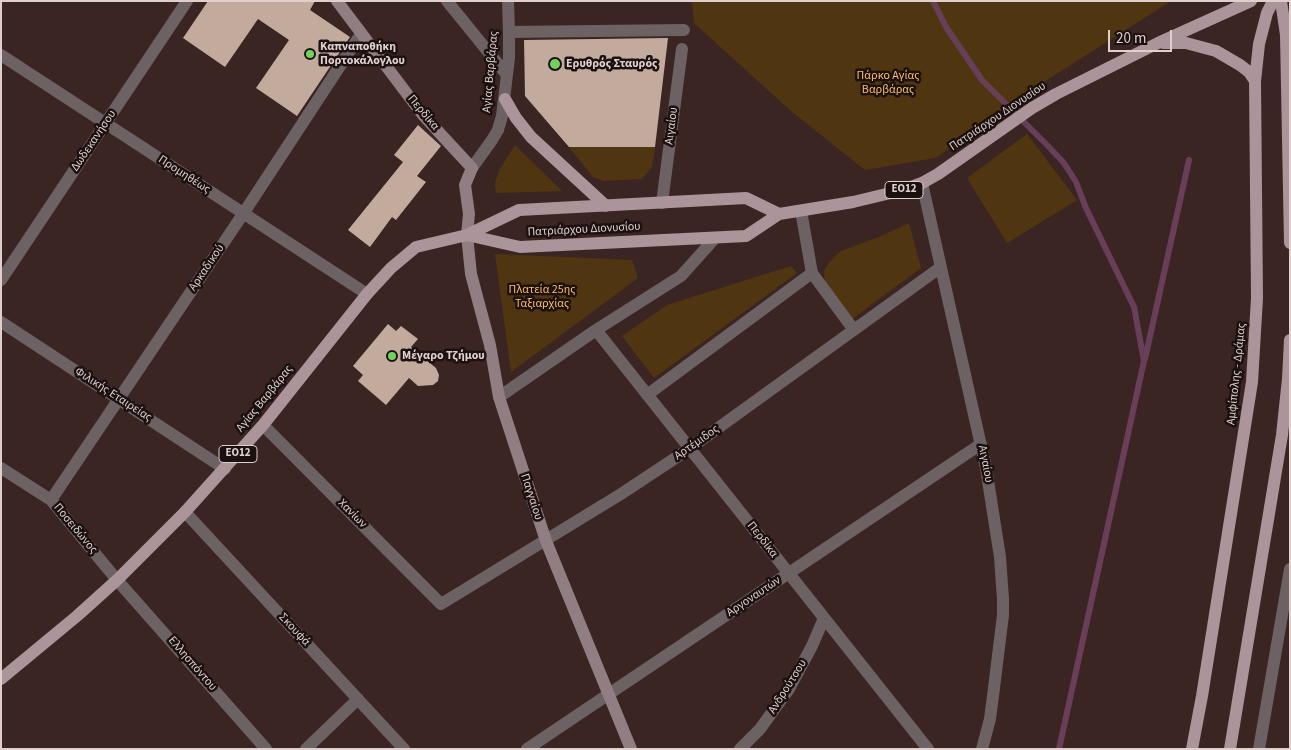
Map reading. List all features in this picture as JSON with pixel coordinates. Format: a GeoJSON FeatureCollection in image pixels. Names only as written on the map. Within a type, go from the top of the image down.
{"type":"FeatureCollection","features":[{"type":"Feature","properties":{"kind":"main road","name":"Περδίκα"},"geometry":{"type":"LineString","coordinates":[[336,1],[423,115],[472,168]]}},
{"type":"Feature","properties":{"kind":"main road","name":"Πατριάρχου Διονυσίου"},"geometry":{"type":"LineString","coordinates":[[467,235],[520,247],[746,236],[779,214],[870,199],[903,190],[922,183],[947,168],[1032,108],[1158,43],[1251,1]]}},
{"type":"Feature","properties":{"kind":"main road","name":"Αμφίπολης - Δράμας"},"geometry":{"type":"LineString","coordinates":[[1192,749],[1242,448],[1255,353],[1257,298],[1255,81],[1259,44],[1273,1]]}},
{"type":"Feature","properties":{"kind":"main road"},"geometry":{"type":"LineString","coordinates":[[1281,1],[1286,35],[1290,243]]}},
{"type":"Feature","properties":{"kind":"main road"},"geometry":{"type":"LineString","coordinates":[[1158,43],[1186,43],[1216,51],[1240,65],[1249,72],[1255,81]]}},
{"type":"Feature","properties":{"kind":"main road"},"geometry":{"type":"LineString","coordinates":[[1286,70],[1290,55]]}},
{"type":"Feature","properties":{"kind":"main road"},"geometry":{"type":"LineString","coordinates":[[505,99],[531,137],[606,206]]}},
{"type":"Feature","properties":{"kind":"main road"},"geometry":{"type":"LineString","coordinates":[[467,235],[469,214],[465,185],[472,168]]}},
{"type":"Feature","properties":{"kind":"main road","name":"Πατριάρχου Διονυσίου"},"geometry":{"type":"LineString","coordinates":[[467,235],[519,210],[746,198],[779,214]]}},
{"type":"Feature","properties":{"kind":"main road","name":"Αγίας Βαρβάρας"},"geometry":{"type":"LineString","coordinates":[[1,679],[117,580],[185,512],[263,425],[367,294],[391,268],[416,247],[467,235]]}},
{"type":"Feature","properties":{"kind":"main road","name":"Παγγαίου"},"geometry":{"type":"LineString","coordinates":[[467,235],[471,274],[490,345],[499,397],[546,541],[631,749]]}},
{"type":"Feature","properties":{"kind":"main road"},"geometry":{"type":"LineString","coordinates":[[1230,749],[1282,435],[1290,340]]}},
{"type":"Feature","properties":{"kind":"street","name":"Δωδεκανήσου"},"geometry":{"type":"LineString","coordinates":[[1,280],[187,1]]}},
{"type":"Feature","properties":{"kind":"street"},"geometry":{"type":"LineString","coordinates":[[447,1],[507,75]]}},
{"type":"Feature","properties":{"kind":"street","name":"Αγίας Βαρβάρας"},"geometry":{"type":"LineString","coordinates":[[472,168],[498,130],[505,99],[510,32],[508,1]]}},
{"type":"Feature","properties":{"kind":"street"},"geometry":{"type":"LineString","coordinates":[[510,32],[684,30]]}},
{"type":"Feature","properties":{"kind":"street","name":"Αρκαδικού"},"geometry":{"type":"LineString","coordinates":[[51,500],[244,214],[361,34]]}},
{"type":"Feature","properties":{"kind":"street","name":"Αιγαίου"},"geometry":{"type":"LineString","coordinates":[[662,203],[682,49]]}},
{"type":"Feature","properties":{"kind":"street","name":"Προμηθέως"},"geometry":{"type":"LineString","coordinates":[[1,55],[367,294]]}},
{"type":"Feature","properties":{"kind":"street","name":"Αιγαίου"},"geometry":{"type":"LineString","coordinates":[[922,183],[981,444],[996,527],[1003,599],[990,719],[982,749]]}},
{"type":"Feature","properties":{"kind":"street"},"geometry":{"type":"LineString","coordinates":[[801,211],[812,273],[854,330]]}},
{"type":"Feature","properties":{"kind":"street"},"geometry":{"type":"LineString","coordinates":[[499,397],[596,330],[681,276],[715,238]]}},
{"type":"Feature","properties":{"kind":"street","name":"Αρτέμιδος"},"geometry":{"type":"LineString","coordinates":[[441,604],[546,541],[690,449],[941,267]]}},
{"type":"Feature","properties":{"kind":"street"},"geometry":{"type":"LineString","coordinates":[[647,396],[812,273]]}},
{"type":"Feature","properties":{"kind":"street","name":"Φιλικής Εταιρείας"},"geometry":{"type":"LineString","coordinates":[[1,322],[225,468]]}},
{"type":"Feature","properties":{"kind":"street","name":"Περδίκα"},"geometry":{"type":"LineString","coordinates":[[596,330],[928,749]]}},
{"type":"Feature","properties":{"kind":"street","name":"Χανίων"},"geometry":{"type":"LineString","coordinates":[[263,425],[441,604]]}},
{"type":"Feature","properties":{"kind":"street","name":"Αργοναυτών"},"geometry":{"type":"LineString","coordinates":[[527,749],[981,444]]}},
{"type":"Feature","properties":{"kind":"street","name":"Ποσειδώνος"},"geometry":{"type":"LineString","coordinates":[[1,468],[51,500],[117,580]]}},
{"type":"Feature","properties":{"kind":"street","name":"Σκουφά"},"geometry":{"type":"LineString","coordinates":[[185,512],[404,749]]}},
{"type":"Feature","properties":{"kind":"street"},"geometry":{"type":"LineString","coordinates":[[1259,749],[1290,569]]}},
{"type":"Feature","properties":{"kind":"street","name":"Ελλησπόντου"},"geometry":{"type":"LineString","coordinates":[[117,580],[266,749]]}},
{"type":"Feature","properties":{"kind":"street","name":"Ανδρούτσου"},"geometry":{"type":"LineString","coordinates":[[740,749],[760,729],[789,690],[824,618]]}},
{"type":"Feature","properties":{"kind":"street"},"geometry":{"type":"LineString","coordinates":[[306,749],[358,699]]}},
{"type":"Feature","properties":{"kind":"green space","name":"Πάρκο Αγίας Βαρβάρας"},"geometry":{"type":"Polygon","coordinates":[[[692,1],[1171,1],[1011,103],[993,119],[935,158],[865,170],[791,111],[694,23],[692,1]]]}},
{"type":"Feature","properties":{"kind":"green space"},"geometry":{"type":"Polygon","coordinates":[[[1027,134],[1077,200],[1007,243],[967,178],[1027,134]]]}},
{"type":"Feature","properties":{"kind":"green space"},"geometry":{"type":"Polygon","coordinates":[[[515,145],[562,191],[496,193],[495,183],[500,169],[515,145]]]}},
{"type":"Feature","properties":{"kind":"green space"},"geometry":{"type":"Polygon","coordinates":[[[569,147],[655,147],[652,167],[642,179],[603,181],[593,177],[569,147]]]}},
{"type":"Feature","properties":{"kind":"green space"},"geometry":{"type":"Polygon","coordinates":[[[909,223],[921,268],[852,319],[825,282],[824,271],[830,261],[841,251],[879,237],[909,223]]]}},
{"type":"Feature","properties":{"kind":"green space","name":"Πλατεία 25ης Ταξιαρχίας"},"geometry":{"type":"Polygon","coordinates":[[[495,254],[632,260],[638,278],[511,372],[495,254]]]}},
{"type":"Feature","properties":{"kind":"green space"},"geometry":{"type":"Polygon","coordinates":[[[791,266],[797,273],[654,378],[622,336],[667,305],[791,266]]]}},
{"type":"Feature","properties":{"kind":"building","name":"Καπναποθήκη Πορτοκάλογλου"},"geometry":{"type":"Polygon","coordinates":[[[208,1],[315,1],[310,10],[350,37],[297,116],[256,88],[289,40],[258,19],[225,67],[183,38],[208,1]]]}},
{"type":"Feature","properties":{"kind":"building"},"geometry":{"type":"Polygon","coordinates":[[[668,38],[655,147],[569,147],[525,96],[524,40],[668,38]]]}},
{"type":"Feature","properties":{"kind":"building"},"geometry":{"type":"Polygon","coordinates":[[[418,125],[441,146],[417,176],[426,182],[396,220],[392,217],[370,247],[348,230],[403,162],[394,155],[418,125]]]}},
{"type":"Feature","properties":{"kind":"building","name":"Μέγαρο Τζήμου"},"geometry":{"type":"Polygon","coordinates":[[[388,324],[396,331],[401,326],[418,339],[411,347],[436,368],[439,375],[438,381],[433,385],[418,386],[409,378],[386,405],[358,381],[363,375],[353,366],[388,324]]]}},
{"type":"Feature","properties":{"kind":"waterway"},"geometry":{"type":"LineString","coordinates":[[933,1],[946,27],[982,80],[1064,163],[1076,182],[1086,208],[1134,307],[1144,361],[1059,749]]}},
{"type":"Feature","properties":{"kind":"waterway"},"geometry":{"type":"LineString","coordinates":[[1145,359],[1189,160]]}},
{"type":"Feature","properties":{"kind":"place","name":"Καπναποθήκη Πορτοκάλογλου"},"geometry":{"type":"Point","coordinates":[310,54]}},
{"type":"Feature","properties":{"kind":"place","name":"Ερυθρός Σταυρός"},"geometry":{"type":"Point","coordinates":[555,64]}},
{"type":"Feature","properties":{"kind":"place","name":"Μέγαρο Τζήμου"},"geometry":{"type":"Point","coordinates":[392,356]}}]}
